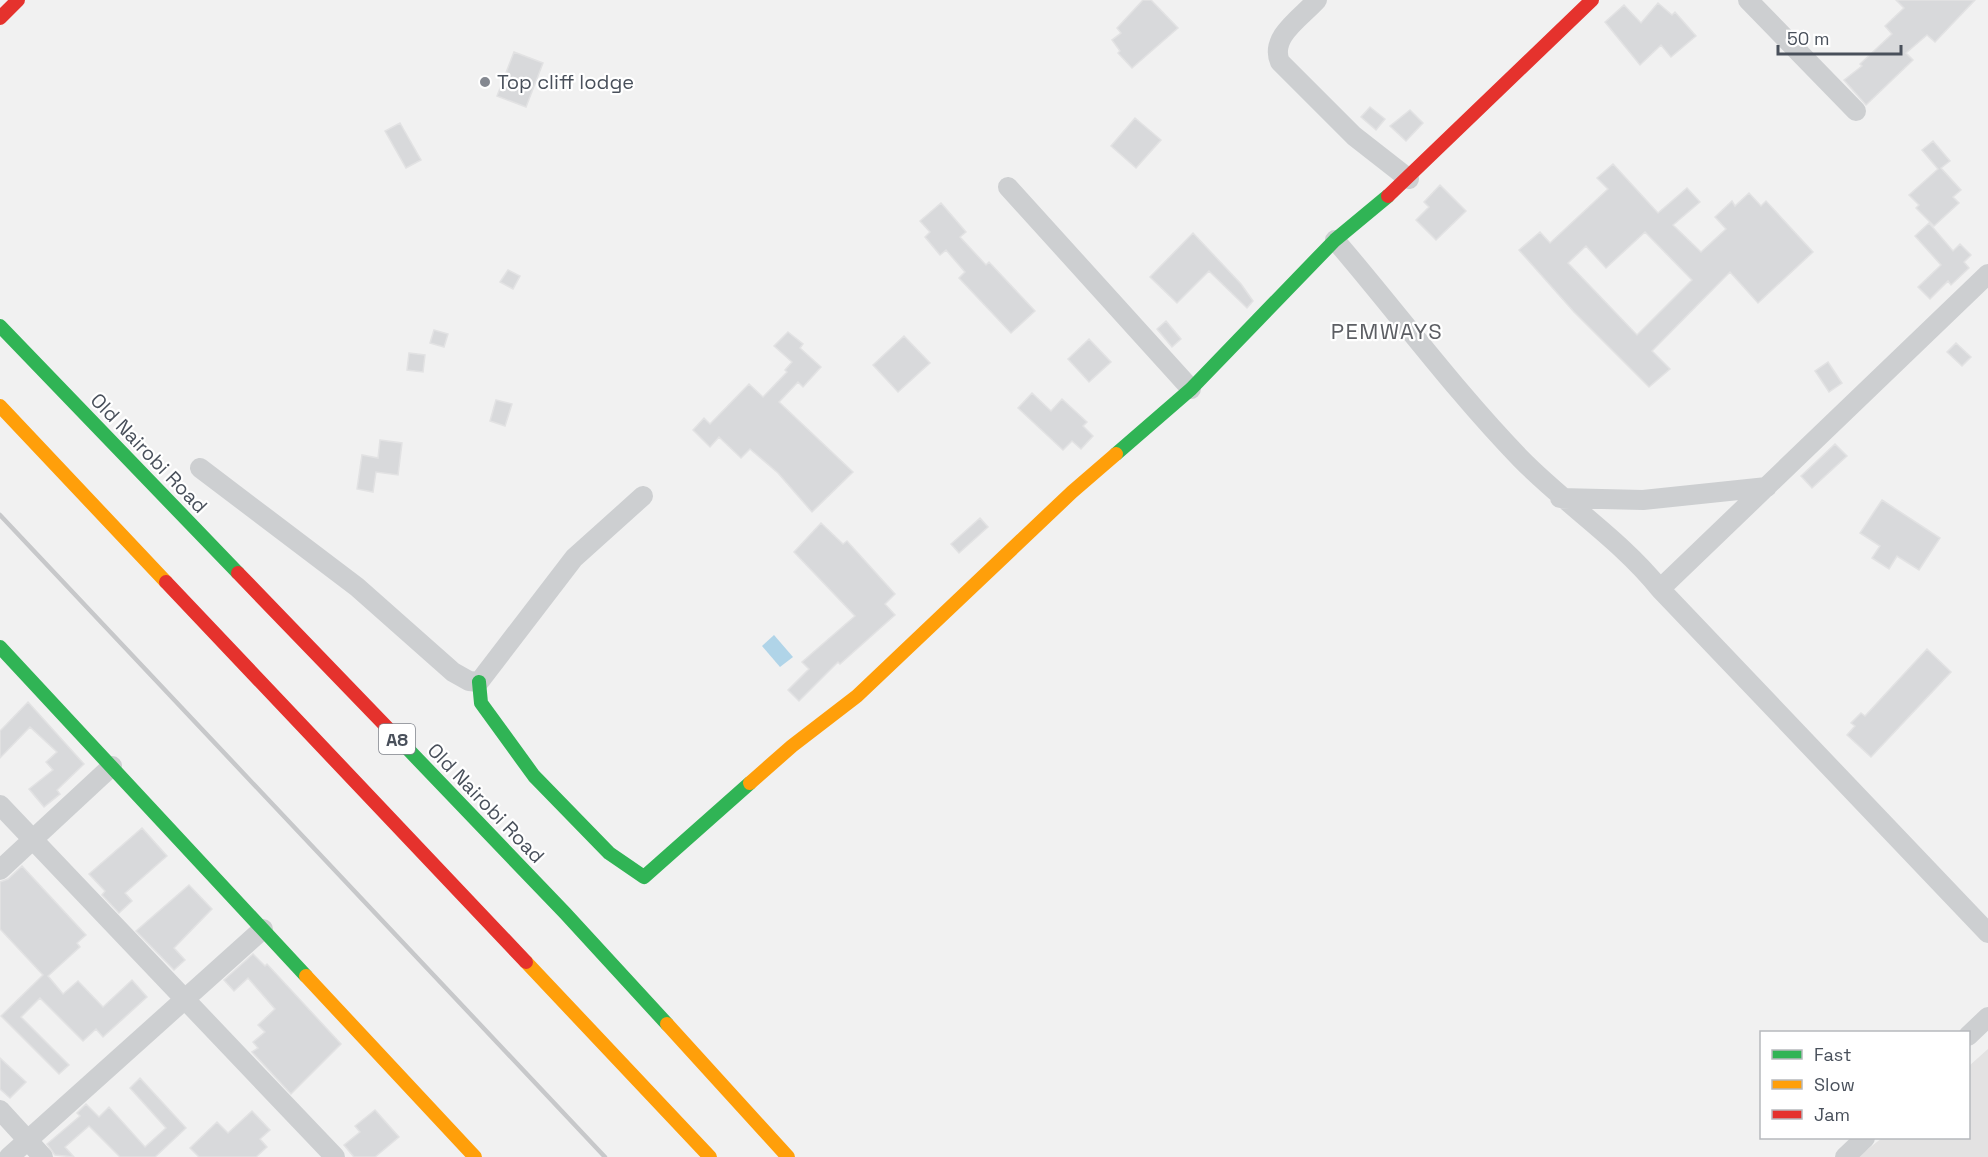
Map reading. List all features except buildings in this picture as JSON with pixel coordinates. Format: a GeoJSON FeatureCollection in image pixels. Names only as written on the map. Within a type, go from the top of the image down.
{"type":"FeatureCollection","features":[{"type":"Feature","properties":{"kind":"main road"},"geometry":{"type":"LineString","coordinates":[[0,18],[18,0]]}},
{"type":"Feature","properties":{"kind":"main road"},"geometry":{"type":"LineString","coordinates":[[479,682],[481,703],[534,776],[609,853],[644,877],[792,746],[857,696],[1072,492],[1191,389],[1335,240],[1409,179],[1592,0]]}},
{"type":"Feature","properties":{"kind":"main road","name":"Old Nairobi Road"},"geometry":{"type":"LineString","coordinates":[[0,326],[565,913],[788,1157]]}},
{"type":"Feature","properties":{"kind":"main road"},"geometry":{"type":"LineString","coordinates":[[0,406],[710,1157]]}},
{"type":"Feature","properties":{"kind":"main road"},"geometry":{"type":"LineString","coordinates":[[0,647],[475,1157]]}},
{"type":"Feature","properties":{"kind":"street"},"geometry":{"type":"LineString","coordinates":[[1317,0],[1278,42],[1276,53],[1280,62],[1353,136],[1409,179]]}},
{"type":"Feature","properties":{"kind":"street"},"geometry":{"type":"LineString","coordinates":[[1748,0],[1856,111]]}},
{"type":"Feature","properties":{"kind":"street"},"geometry":{"type":"LineString","coordinates":[[1008,187],[1191,389]]}},
{"type":"Feature","properties":{"kind":"street"},"geometry":{"type":"LineString","coordinates":[[1335,240],[1398,313],[1476,412],[1560,498],[1644,569],[1660,590],[1988,933]]}},
{"type":"Feature","properties":{"kind":"street"},"geometry":{"type":"LineString","coordinates":[[1660,590],[1988,274]]}},
{"type":"Feature","properties":{"kind":"street"},"geometry":{"type":"LineString","coordinates":[[200,468],[357,586],[453,672],[469,681],[479,682],[574,558],[643,496]]}},
{"type":"Feature","properties":{"kind":"street"},"geometry":{"type":"LineString","coordinates":[[1560,498],[1643,500],[1767,487]]}},
{"type":"Feature","properties":{"kind":"street"},"geometry":{"type":"LineString","coordinates":[[0,870],[112,766]]}},
{"type":"Feature","properties":{"kind":"street"},"geometry":{"type":"LineString","coordinates":[[0,805],[184,1000],[229,1043],[335,1157]]}},
{"type":"Feature","properties":{"kind":"street"},"geometry":{"type":"LineString","coordinates":[[9,1157],[263,929]]}},
{"type":"Feature","properties":{"kind":"street"},"geometry":{"type":"LineString","coordinates":[[1970,1034],[1988,1017]]}},
{"type":"Feature","properties":{"kind":"street"},"geometry":{"type":"LineString","coordinates":[[0,1110],[44,1157]]}},
{"type":"Feature","properties":{"kind":"street"},"geometry":{"type":"LineString","coordinates":[[1845,1157],[1863,1139]]}},
{"type":"Feature","properties":{"kind":"shaded area"},"geometry":{"type":"Polygon","coordinates":[[[1988,1049],[1988,1157],[1858,1157],[1881,1139],[1970,1139],[1970,1065],[1988,1049]]]}},
{"type":"Feature","properties":{"kind":"water"},"geometry":{"type":"Polygon","coordinates":[[[774,635],[793,657],[780,667],[762,646],[774,635]]]}},
{"type":"Feature","properties":{"kind":"railway"},"geometry":{"type":"LineString","coordinates":[[0,515],[605,1157]]}},
{"type":"Feature","properties":{"kind":"traffic: fast"},"geometry":{"type":"LineString","coordinates":[[1116,454],[1191,389],[1335,240],[1388,196]]}},
{"type":"Feature","properties":{"kind":"traffic: fast"},"geometry":{"type":"LineString","coordinates":[[0,326],[238,573]]}},
{"type":"Feature","properties":{"kind":"traffic: fast"},"geometry":{"type":"LineString","coordinates":[[0,647],[306,976]]}},
{"type":"Feature","properties":{"kind":"traffic: fast"},"geometry":{"type":"LineString","coordinates":[[479,682],[481,703],[534,776],[609,853],[644,877],[750,783]]}},
{"type":"Feature","properties":{"kind":"traffic: fast"},"geometry":{"type":"LineString","coordinates":[[404,745],[565,913],[667,1024]]}},
{"type":"Feature","properties":{"kind":"traffic: slow"},"geometry":{"type":"LineString","coordinates":[[0,406],[166,582]]}},
{"type":"Feature","properties":{"kind":"traffic: slow"},"geometry":{"type":"LineString","coordinates":[[750,783],[792,746],[857,696],[1072,492],[1116,454]]}},
{"type":"Feature","properties":{"kind":"traffic: slow"},"geometry":{"type":"LineString","coordinates":[[526,962],[710,1157]]}},
{"type":"Feature","properties":{"kind":"traffic: slow"},"geometry":{"type":"LineString","coordinates":[[306,976],[475,1157]]}},
{"type":"Feature","properties":{"kind":"traffic: slow"},"geometry":{"type":"LineString","coordinates":[[667,1024],[788,1157]]}},
{"type":"Feature","properties":{"kind":"traffic: jam"},"geometry":{"type":"LineString","coordinates":[[0,18],[18,0]]}},
{"type":"Feature","properties":{"kind":"traffic: jam"},"geometry":{"type":"LineString","coordinates":[[1388,196],[1592,0]]}},
{"type":"Feature","properties":{"kind":"traffic: jam"},"geometry":{"type":"LineString","coordinates":[[238,573],[404,745]]}},
{"type":"Feature","properties":{"kind":"traffic: jam"},"geometry":{"type":"LineString","coordinates":[[166,582],[526,962]]}},
{"type":"Feature","properties":{"kind":"place","name":"Top cliff lodge"},"geometry":{"type":"Point","coordinates":[485,82]}},
{"type":"Feature","properties":{"kind":"district","name":"PEMWAYS"},"geometry":{"type":"Point","coordinates":[1387,331]}}]}
